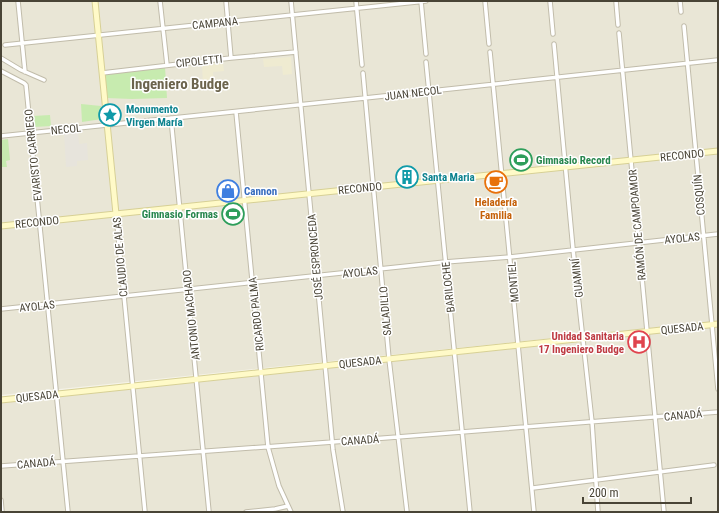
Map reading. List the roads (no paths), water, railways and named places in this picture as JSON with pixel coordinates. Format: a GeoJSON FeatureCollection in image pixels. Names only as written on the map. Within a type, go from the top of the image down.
{"type":"FeatureCollection","features":[{"type":"Feature","properties":{"kind":"street"},"geometry":{"type":"LineString","coordinates":[[18,1],[25,72]]}},
{"type":"Feature","properties":{"kind":"street","name":"CLAUDIO DE ALAS"},"geometry":{"type":"LineString","coordinates":[[95,1],[145,512]]}},
{"type":"Feature","properties":{"kind":"street"},"geometry":{"type":"LineString","coordinates":[[160,1],[167,65]]}},
{"type":"Feature","properties":{"kind":"street"},"geometry":{"type":"LineString","coordinates":[[226,1],[231,58]]}},
{"type":"Feature","properties":{"kind":"street","name":"JOSÉ ESPRONCEDA"},"geometry":{"type":"LineString","coordinates":[[291,1],[333,442],[343,512]]}},
{"type":"Feature","properties":{"kind":"street"},"geometry":{"type":"LineString","coordinates":[[356,1],[362,65]]}},
{"type":"Feature","properties":{"kind":"street"},"geometry":{"type":"LineString","coordinates":[[421,1],[426,54]]}},
{"type":"Feature","properties":{"kind":"street","name":"CAMPANA"},"geometry":{"type":"LineString","coordinates":[[5,45],[426,1]]}},
{"type":"Feature","properties":{"kind":"street"},"geometry":{"type":"LineString","coordinates":[[485,1],[490,44]]}},
{"type":"Feature","properties":{"kind":"street"},"geometry":{"type":"LineString","coordinates":[[550,1],[553,34]]}},
{"type":"Feature","properties":{"kind":"street"},"geometry":{"type":"LineString","coordinates":[[616,1],[618,25]]}},
{"type":"Feature","properties":{"kind":"street"},"geometry":{"type":"LineString","coordinates":[[680,1],[681,12]]}},
{"type":"Feature","properties":{"kind":"street","name":"COSQUÍN"},"geometry":{"type":"LineString","coordinates":[[684,26],[718,389]]}},
{"type":"Feature","properties":{"kind":"street","name":"RAMÓN DE CAMPOAMOR"},"geometry":{"type":"LineString","coordinates":[[619,33],[656,418],[659,472],[664,512]]}},
{"type":"Feature","properties":{"kind":"street","name":"GUAMINÍ"},"geometry":{"type":"LineString","coordinates":[[554,44],[567,167],[573,249],[592,422],[598,512]]}},
{"type":"Feature","properties":{"kind":"street","name":"CIPOLETTI"},"geometry":{"type":"LineString","coordinates":[[102,73],[296,52]]}},
{"type":"Feature","properties":{"kind":"street","name":"MONTIEL"},"geometry":{"type":"LineString","coordinates":[[490,52],[533,488],[534,512]]}},
{"type":"Feature","properties":{"kind":"street"},"geometry":{"type":"LineString","coordinates":[[1,58],[25,72],[44,80]]}},
{"type":"Feature","properties":{"kind":"street","name":"JUAN NECOL"},"geometry":{"type":"LineString","coordinates":[[107,124],[236,112],[718,60]]}},
{"type":"Feature","properties":{"kind":"street","name":"BARILOCHE"},"geometry":{"type":"LineString","coordinates":[[426,62],[470,512]]}},
{"type":"Feature","properties":{"kind":"street","name":"EVARISTO CARRIEGO"},"geometry":{"type":"LineString","coordinates":[[1,71],[26,85],[68,512]]}},
{"type":"Feature","properties":{"kind":"street","name":"SALADILLO"},"geometry":{"type":"LineString","coordinates":[[363,73],[389,359],[407,512]]}},
{"type":"Feature","properties":{"kind":"street","name":"RICARDO PALMA"},"geometry":{"type":"LineString","coordinates":[[236,112],[268,447],[279,486],[291,512]]}},
{"type":"Feature","properties":{"kind":"street","name":"ANTONIO MACHADO"},"geometry":{"type":"LineString","coordinates":[[171,118],[209,512]]}},
{"type":"Feature","properties":{"kind":"street","name":"NECOL"},"geometry":{"type":"LineString","coordinates":[[1,136],[107,124]]}},
{"type":"Feature","properties":{"kind":"street","name":"RECONDO"},"geometry":{"type":"LineString","coordinates":[[1,226],[718,150]]}},
{"type":"Feature","properties":{"kind":"street","name":"AYOLAS"},"geometry":{"type":"LineString","coordinates":[[1,309],[252,284],[445,262],[510,257],[718,234]]}},
{"type":"Feature","properties":{"kind":"street","name":"QUESADA"},"geometry":{"type":"LineString","coordinates":[[1,400],[718,324]]}},
{"type":"Feature","properties":{"kind":"street","name":"CANADÁ"},"geometry":{"type":"LineString","coordinates":[[1,466],[398,438],[718,412]]}},
{"type":"Feature","properties":{"kind":"street"},"geometry":{"type":"LineString","coordinates":[[533,488],[714,465]]}},
{"type":"Feature","properties":{"kind":"street"},"geometry":{"type":"LineString","coordinates":[[1,500],[2,512]]}},
{"type":"Feature","properties":{"kind":"street"},"geometry":{"type":"LineString","coordinates":[[246,512],[275,511],[288,506]]}},
{"type":"Feature","properties":{"kind":"place","name":"Monumento Virgen María"},"geometry":{"type":"Point","coordinates":[110,115]}},
{"type":"Feature","properties":{"kind":"place","name":"Gimnasio Record"},"geometry":{"type":"Point","coordinates":[521,160]}},
{"type":"Feature","properties":{"kind":"place","name":"Santa Maria"},"geometry":{"type":"Point","coordinates":[407,177]}},
{"type":"Feature","properties":{"kind":"place","name":"Heladería Familia"},"geometry":{"type":"Point","coordinates":[496,182]}},
{"type":"Feature","properties":{"kind":"place","name":"Cannon"},"geometry":{"type":"Point","coordinates":[228,191]}},
{"type":"Feature","properties":{"kind":"place","name":"Gimnasio Formas"},"geometry":{"type":"Point","coordinates":[233,214]}},
{"type":"Feature","properties":{"kind":"place","name":"Unidad Sanitaria 17 Ingeniero Budge"},"geometry":{"type":"Point","coordinates":[639,342]}},
{"type":"Feature","properties":{"kind":"district","name":"Ingeniero Budge"},"geometry":{"type":"Point","coordinates":[180,84]}}]}
